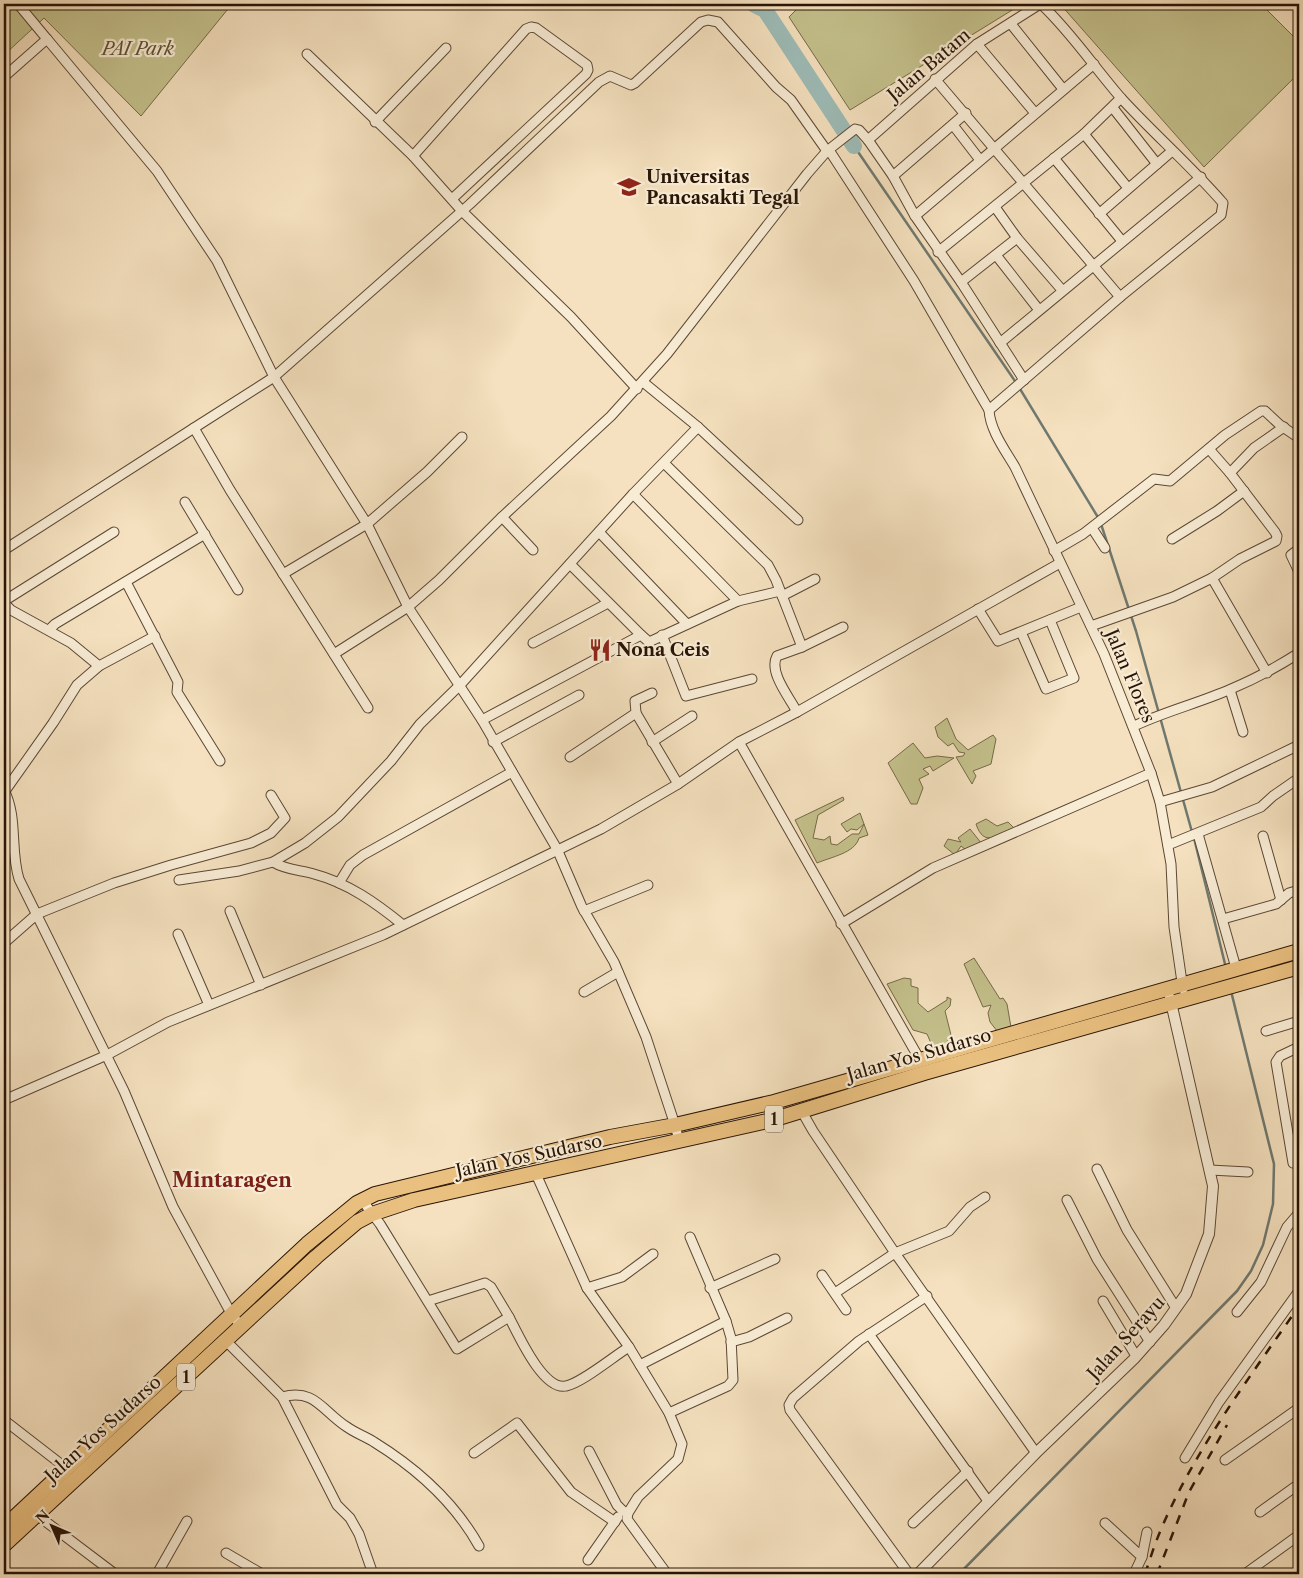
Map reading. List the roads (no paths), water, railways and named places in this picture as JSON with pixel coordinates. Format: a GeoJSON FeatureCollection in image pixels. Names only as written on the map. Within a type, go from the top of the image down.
{"type":"FeatureCollection","features":[{"type":"Feature","properties":{"kind":"highway","name":"1"},"geometry":{"type":"LineString","coordinates":[[1184,992],[1235,968],[1295,952]]}},
{"type":"Feature","properties":{"kind":"highway"},"geometry":{"type":"LineString","coordinates":[[1295,952],[1299,969]]}},
{"type":"Feature","properties":{"kind":"highway","name":"1"},"geometry":{"type":"LineString","coordinates":[[1165,994],[1222,990],[1299,969]]}},
{"type":"Feature","properties":{"kind":"highway","name":"Jalan Yos Sudarso"},"geometry":{"type":"LineString","coordinates":[[4,1545],[66,1468],[314,1239],[362,1200],[391,1188],[610,1137],[675,1125],[774,1102],[920,1060],[1165,994]]}},
{"type":"Feature","properties":{"kind":"highway","name":"Jalan Yos Sudarso"},"geometry":{"type":"LineString","coordinates":[[4,1528],[31,1510],[226,1341],[316,1257],[357,1222],[372,1214],[414,1200],[772,1120],[1165,994]]}},
{"type":"Feature","properties":{"kind":"street"},"geometry":{"type":"LineString","coordinates":[[18,4],[157,171],[217,261],[274,377],[367,524],[408,606],[482,720],[557,849],[584,911],[618,972],[646,1037],[675,1125],[678,1141]]}},
{"type":"Feature","properties":{"kind":"street"},"geometry":{"type":"LineString","coordinates":[[989,410],[1221,215],[1223,203],[1200,177],[1121,98],[1041,4]]}},
{"type":"Feature","properties":{"kind":"street","name":"Jalan Batam"},"geometry":{"type":"LineString","coordinates":[[868,140],[977,44],[1041,4]]}},
{"type":"Feature","properties":{"kind":"street","name":"Jalan Flores"},"geometry":{"type":"LineString","coordinates":[[462,211],[599,82],[610,76],[630,85],[635,83],[701,22],[708,20],[718,22],[776,87],[791,100],[828,150],[914,281],[989,410],[991,422],[1091,626],[1134,726],[1160,802],[1168,845],[1174,927],[1184,992]]}},
{"type":"Feature","properties":{"kind":"street"},"geometry":{"type":"LineString","coordinates":[[1010,24],[1063,89]]}},
{"type":"Feature","properties":{"kind":"street"},"geometry":{"type":"LineString","coordinates":[[412,156],[526,29],[536,28],[587,66],[586,74],[452,200]]}},
{"type":"Feature","properties":{"kind":"street"},"geometry":{"type":"LineString","coordinates":[[4,77],[47,39]]}},
{"type":"Feature","properties":{"kind":"street"},"geometry":{"type":"LineString","coordinates":[[977,44],[1035,113]]}},
{"type":"Feature","properties":{"kind":"street"},"geometry":{"type":"LineString","coordinates":[[375,122],[446,48]]}},
{"type":"Feature","properties":{"kind":"street"},"geometry":{"type":"LineString","coordinates":[[307,54],[412,156],[462,211],[640,386],[698,427],[798,520]]}},
{"type":"Feature","properties":{"kind":"street"},"geometry":{"type":"LineString","coordinates":[[915,216],[1094,64]]}},
{"type":"Feature","properties":{"kind":"street"},"geometry":{"type":"LineString","coordinates":[[935,79],[966,113],[1021,183],[1120,298]]}},
{"type":"Feature","properties":{"kind":"street"},"geometry":{"type":"LineString","coordinates":[[938,252],[1084,134],[1113,108],[1121,98]]}},
{"type":"Feature","properties":{"kind":"street"},"geometry":{"type":"LineString","coordinates":[[1113,108],[1157,164]]}},
{"type":"Feature","properties":{"kind":"street"},"geometry":{"type":"LineString","coordinates":[[893,176],[966,113]]}},
{"type":"Feature","properties":{"kind":"street"},"geometry":{"type":"LineString","coordinates":[[954,125],[980,160]]}},
{"type":"Feature","properties":{"kind":"street"},"geometry":{"type":"LineString","coordinates":[[334,654],[408,606],[439,580],[502,517],[640,386],[667,354],[760,232],[828,150],[857,128],[868,140],[893,176],[915,216],[938,252],[961,282],[1022,381]]}},
{"type":"Feature","properties":{"kind":"street"},"geometry":{"type":"LineString","coordinates":[[1084,134],[1128,188]]}},
{"type":"Feature","properties":{"kind":"street"},"geometry":{"type":"LineString","coordinates":[[1099,214],[1172,151]]}},
{"type":"Feature","properties":{"kind":"street"},"geometry":{"type":"LineString","coordinates":[[1054,158],[1122,241]]}},
{"type":"Feature","properties":{"kind":"street"},"geometry":{"type":"LineString","coordinates":[[1000,343],[1200,177]]}},
{"type":"Feature","properties":{"kind":"street"},"geometry":{"type":"LineString","coordinates":[[995,207],[1017,238],[1062,290]]}},
{"type":"Feature","properties":{"kind":"street"},"geometry":{"type":"LineString","coordinates":[[4,550],[274,377],[462,211]]}},
{"type":"Feature","properties":{"kind":"street"},"geometry":{"type":"LineString","coordinates":[[961,282],[1017,238]]}},
{"type":"Feature","properties":{"kind":"street"},"geometry":{"type":"LineString","coordinates":[[996,255],[1039,310]]}},
{"type":"Feature","properties":{"kind":"street"},"geometry":{"type":"LineString","coordinates":[[1054,550],[1094,526],[1154,479],[1170,481],[1209,448],[1261,410],[1299,438]]}},
{"type":"Feature","properties":{"kind":"street"},"geometry":{"type":"LineString","coordinates":[[179,880],[240,871],[273,862],[299,848],[338,817],[391,760],[420,724],[460,685],[633,494],[698,427]]}},
{"type":"Feature","properties":{"kind":"street"},"geometry":{"type":"LineString","coordinates":[[1230,472],[1254,448],[1284,427]]}},
{"type":"Feature","properties":{"kind":"street"},"geometry":{"type":"LineString","coordinates":[[194,428],[368,708]]}},
{"type":"Feature","properties":{"kind":"street"},"geometry":{"type":"LineString","coordinates":[[283,574],[367,524],[427,472],[462,437]]}},
{"type":"Feature","properties":{"kind":"street"},"geometry":{"type":"LineString","coordinates":[[1091,626],[1156,604],[1212,578],[1240,559],[1270,545],[1278,539],[1230,472],[1209,448]]}},
{"type":"Feature","properties":{"kind":"street"},"geometry":{"type":"LineString","coordinates":[[664,463],[768,565],[802,647]]}},
{"type":"Feature","properties":{"kind":"street"},"geometry":{"type":"LineString","coordinates":[[1172,539],[1217,511],[1244,491]]}},
{"type":"Feature","properties":{"kind":"street"},"geometry":{"type":"LineString","coordinates":[[633,494],[738,601]]}},
{"type":"Feature","properties":{"kind":"street"},"geometry":{"type":"LineString","coordinates":[[185,502],[238,590]]}},
{"type":"Feature","properties":{"kind":"street"},"geometry":{"type":"LineString","coordinates":[[502,517],[533,550]]}},
{"type":"Feature","properties":{"kind":"street"},"geometry":{"type":"LineString","coordinates":[[1094,526],[1105,548]]}},
{"type":"Feature","properties":{"kind":"street"},"geometry":{"type":"LineString","coordinates":[[99,666],[71,643],[11,610],[4,602],[114,532]]}},
{"type":"Feature","properties":{"kind":"street"},"geometry":{"type":"LineString","coordinates":[[599,532],[687,624]]}},
{"type":"Feature","properties":{"kind":"street"},"geometry":{"type":"LineString","coordinates":[[49,630],[55,624],[205,534]]}},
{"type":"Feature","properties":{"kind":"street"},"geometry":{"type":"LineString","coordinates":[[1299,549],[1291,555],[1299,572]]}},
{"type":"Feature","properties":{"kind":"street"},"geometry":{"type":"LineString","coordinates":[[4,1100],[107,1055],[168,1022],[402,925],[601,829],[678,784],[739,742],[798,712],[1060,562]]}},
{"type":"Feature","properties":{"kind":"street"},"geometry":{"type":"LineString","coordinates":[[570,564],[649,642],[738,601],[781,593],[815,579]]}},
{"type":"Feature","properties":{"kind":"street"},"geometry":{"type":"LineString","coordinates":[[1212,578],[1267,673]]}},
{"type":"Feature","properties":{"kind":"street"},"geometry":{"type":"LineString","coordinates":[[126,582],[178,682],[177,692],[220,761]]}},
{"type":"Feature","properties":{"kind":"street"},"geometry":{"type":"LineString","coordinates":[[533,643],[608,603]]}},
{"type":"Feature","properties":{"kind":"street"},"geometry":{"type":"LineString","coordinates":[[978,609],[998,641],[1081,607]]}},
{"type":"Feature","properties":{"kind":"street"},"geometry":{"type":"LineString","coordinates":[[1021,632],[1046,688],[1065,682],[1075,676],[1050,620]]}},
{"type":"Feature","properties":{"kind":"street"},"geometry":{"type":"LineString","coordinates":[[798,712],[778,677],[775,664],[777,656],[802,647],[843,627]]}},
{"type":"Feature","properties":{"kind":"street"},"geometry":{"type":"LineString","coordinates":[[482,720],[640,635]]}},
{"type":"Feature","properties":{"kind":"street"},"geometry":{"type":"LineString","coordinates":[[662,635],[686,696],[752,679]]}},
{"type":"Feature","properties":{"kind":"street"},"geometry":{"type":"LineString","coordinates":[[155,636],[99,666],[73,689],[53,723],[4,790],[12,819],[17,871],[124,1091],[163,1186],[232,1315],[242,1326]]}},
{"type":"Feature","properties":{"kind":"street"},"geometry":{"type":"LineString","coordinates":[[1134,726],[1158,714],[1230,690],[1267,673],[1299,654]]}},
{"type":"Feature","properties":{"kind":"street"},"geometry":{"type":"LineString","coordinates":[[1230,690],[1243,732]]}},
{"type":"Feature","properties":{"kind":"street"},"geometry":{"type":"LineString","coordinates":[[652,693],[634,701],[636,713],[678,784]]}},
{"type":"Feature","properties":{"kind":"street"},"geometry":{"type":"LineString","coordinates":[[494,742],[579,695]]}},
{"type":"Feature","properties":{"kind":"street"},"geometry":{"type":"LineString","coordinates":[[570,757],[636,713]]}},
{"type":"Feature","properties":{"kind":"street"},"geometry":{"type":"LineString","coordinates":[[652,742],[692,716]]}},
{"type":"Feature","properties":{"kind":"street"},"geometry":{"type":"LineString","coordinates":[[739,742],[920,1060]]}},
{"type":"Feature","properties":{"kind":"street"},"geometry":{"type":"LineString","coordinates":[[1160,802],[1212,787],[1299,745]]}},
{"type":"Feature","properties":{"kind":"street"},"geometry":{"type":"LineString","coordinates":[[339,883],[350,865],[363,855],[512,772]]}},
{"type":"Feature","properties":{"kind":"street"},"geometry":{"type":"LineString","coordinates":[[841,924],[933,868],[1151,773]]}},
{"type":"Feature","properties":{"kind":"street"},"geometry":{"type":"LineString","coordinates":[[1168,845],[1266,804],[1273,796],[1299,778]]}},
{"type":"Feature","properties":{"kind":"street"},"geometry":{"type":"LineString","coordinates":[[4,942],[37,914],[114,884],[171,865],[252,843],[271,833],[284,821],[284,815],[271,795]]}},
{"type":"Feature","properties":{"kind":"street"},"geometry":{"type":"LineString","coordinates":[[1192,836],[1223,919],[1235,968]]}},
{"type":"Feature","properties":{"kind":"street"},"geometry":{"type":"LineString","coordinates":[[1263,836],[1281,900]]}},
{"type":"Feature","properties":{"kind":"street"},"geometry":{"type":"LineString","coordinates":[[273,862],[283,867],[315,874],[339,883],[375,902],[402,925]]}},
{"type":"Feature","properties":{"kind":"street"},"geometry":{"type":"LineString","coordinates":[[584,911],[648,885]]}},
{"type":"Feature","properties":{"kind":"street"},"geometry":{"type":"LineString","coordinates":[[1223,919],[1276,904],[1289,893],[1299,890]]}},
{"type":"Feature","properties":{"kind":"street"},"geometry":{"type":"LineString","coordinates":[[230,911],[261,985]]}},
{"type":"Feature","properties":{"kind":"street"},"geometry":{"type":"LineString","coordinates":[[178,934],[209,1005]]}},
{"type":"Feature","properties":{"kind":"street"},"geometry":{"type":"LineString","coordinates":[[584,992],[618,972]]}},
{"type":"Feature","properties":{"kind":"street","name":"Jalan Serayu"},"geometry":{"type":"LineString","coordinates":[[918,1574],[1036,1453],[1150,1342],[1186,1294],[1209,1234],[1214,1186],[1165,994]]}},
{"type":"Feature","properties":{"kind":"street"},"geometry":{"type":"LineString","coordinates":[[1266,1031],[1299,1021]]}},
{"type":"Feature","properties":{"kind":"street"},"geometry":{"type":"LineString","coordinates":[[1293,1163],[1276,1062],[1280,1056],[1299,1047]]}},
{"type":"Feature","properties":{"kind":"street"},"geometry":{"type":"LineString","coordinates":[[801,1110],[813,1131],[895,1253],[928,1296],[1036,1453]]}},
{"type":"Feature","properties":{"kind":"street"},"geometry":{"type":"LineString","coordinates":[[1097,1169],[1127,1230],[1176,1308]]}},
{"type":"Feature","properties":{"kind":"street"},"geometry":{"type":"LineString","coordinates":[[1210,1170],[1248,1172]]}},
{"type":"Feature","properties":{"kind":"street"},"geometry":{"type":"LineString","coordinates":[[536,1174],[587,1288],[629,1346],[669,1413],[682,1444],[680,1455],[615,1522],[588,1560]]}},
{"type":"Feature","properties":{"kind":"street"},"geometry":{"type":"LineString","coordinates":[[835,1293],[895,1253],[949,1231],[970,1207],[985,1197]]}},
{"type":"Feature","properties":{"kind":"street"},"geometry":{"type":"LineString","coordinates":[[362,1200],[428,1300],[456,1349],[509,1318]]}},
{"type":"Feature","properties":{"kind":"street"},"geometry":{"type":"LineString","coordinates":[[1067,1200],[1097,1259],[1150,1342]]}},
{"type":"Feature","properties":{"kind":"street"},"geometry":{"type":"LineString","coordinates":[[1237,1312],[1261,1282],[1287,1227],[1299,1213]]}},
{"type":"Feature","properties":{"kind":"street"},"geometry":{"type":"LineString","coordinates":[[669,1413],[732,1384],[730,1342],[726,1321],[710,1288],[690,1238]]}},
{"type":"Feature","properties":{"kind":"street"},"geometry":{"type":"LineString","coordinates":[[587,1288],[622,1277],[653,1254]]}},
{"type":"Feature","properties":{"kind":"street"},"geometry":{"type":"LineString","coordinates":[[710,1288],[775,1259]]}},
{"type":"Feature","properties":{"kind":"street"},"geometry":{"type":"LineString","coordinates":[[822,1275],[846,1310]]}},
{"type":"Feature","properties":{"kind":"street"},"geometry":{"type":"LineString","coordinates":[[428,1300],[484,1283],[491,1287],[538,1369],[550,1381],[562,1386],[585,1376],[629,1346]]}},
{"type":"Feature","properties":{"kind":"street"},"geometry":{"type":"LineString","coordinates":[[1185,1458],[1220,1402],[1299,1291]]}},
{"type":"Feature","properties":{"kind":"street"},"geometry":{"type":"LineString","coordinates":[[909,1574],[790,1410],[789,1405],[793,1398],[869,1334],[928,1296]]}},
{"type":"Feature","properties":{"kind":"street"},"geometry":{"type":"LineString","coordinates":[[1103,1301],[1136,1356]]}},
{"type":"Feature","properties":{"kind":"street"},"geometry":{"type":"LineString","coordinates":[[730,1342],[749,1337],[787,1318]]}},
{"type":"Feature","properties":{"kind":"street"},"geometry":{"type":"LineString","coordinates":[[640,1366],[726,1321]]}},
{"type":"Feature","properties":{"kind":"street"},"geometry":{"type":"LineString","coordinates":[[869,1334],[988,1501]]}},
{"type":"Feature","properties":{"kind":"street"},"geometry":{"type":"LineString","coordinates":[[226,1341],[282,1397],[337,1505],[350,1518],[360,1534],[373,1574]]}},
{"type":"Feature","properties":{"kind":"street"},"geometry":{"type":"LineString","coordinates":[[282,1397],[295,1394],[315,1400],[341,1423],[374,1442],[416,1473],[447,1501],[467,1525],[479,1546]]}},
{"type":"Feature","properties":{"kind":"street"},"geometry":{"type":"LineString","coordinates":[[1225,1460],[1299,1408]]}},
{"type":"Feature","properties":{"kind":"street"},"geometry":{"type":"LineString","coordinates":[[4,1420],[66,1468]]}},
{"type":"Feature","properties":{"kind":"street"},"geometry":{"type":"LineString","coordinates":[[474,1453],[517,1423],[571,1492],[615,1522]]}},
{"type":"Feature","properties":{"kind":"street"},"geometry":{"type":"LineString","coordinates":[[589,1451],[614,1499],[626,1512],[629,1524],[666,1574]]}},
{"type":"Feature","properties":{"kind":"street"},"geometry":{"type":"LineString","coordinates":[[913,1523],[968,1471]]}},
{"type":"Feature","properties":{"kind":"street"},"geometry":{"type":"LineString","coordinates":[[1260,1512],[1299,1484]]}},
{"type":"Feature","properties":{"kind":"street"},"geometry":{"type":"LineString","coordinates":[[31,1510],[115,1574]]}},
{"type":"Feature","properties":{"kind":"street"},"geometry":{"type":"LineString","coordinates":[[157,1574],[187,1521]]}},
{"type":"Feature","properties":{"kind":"street"},"geometry":{"type":"LineString","coordinates":[[1105,1523],[1142,1557]]}},
{"type":"Feature","properties":{"kind":"street"},"geometry":{"type":"LineString","coordinates":[[1134,1574],[1142,1557],[1147,1532]]}},
{"type":"Feature","properties":{"kind":"street"},"geometry":{"type":"LineString","coordinates":[[1245,1574],[1299,1535]]}},
{"type":"Feature","properties":{"kind":"street"},"geometry":{"type":"LineString","coordinates":[[226,1553],[262,1574]]}},
{"type":"Feature","properties":{"kind":"waterway"},"geometry":{"type":"LineString","coordinates":[[753,4],[765,10],[854,146]]}},
{"type":"Feature","properties":{"kind":"waterway"},"geometry":{"type":"LineString","coordinates":[[854,146],[1017,384],[1099,519]]}},
{"type":"Feature","properties":{"kind":"waterway"},"geometry":{"type":"LineString","coordinates":[[1101,524],[1136,631],[1192,832]]}},
{"type":"Feature","properties":{"kind":"waterway"},"geometry":{"type":"LineString","coordinates":[[1194,838],[1226,968]]}},
{"type":"Feature","properties":{"kind":"waterway"},"geometry":{"type":"LineString","coordinates":[[959,1574],[1237,1291],[1251,1271],[1263,1245],[1273,1204],[1274,1164],[1231,991]]}},
{"type":"Feature","properties":{"kind":"railway"},"geometry":{"type":"LineString","coordinates":[[1145,1574],[1162,1527],[1207,1441],[1299,1306]]}},
{"type":"Feature","properties":{"kind":"railway"},"geometry":{"type":"LineString","coordinates":[[1157,1574],[1189,1492],[1227,1425]]}},
{"type":"Feature","properties":{"kind":"place","name":"Universitas Pancasakti Tegal"},"geometry":{"type":"Point","coordinates":[629,187]}},
{"type":"Feature","properties":{"kind":"place","name":"Nona Ceis"},"geometry":{"type":"Point","coordinates":[600,650]}},
{"type":"Feature","properties":{"kind":"district","name":"Mintaragen"},"geometry":{"type":"Point","coordinates":[232,1180]}},
{"type":"Feature","properties":{"kind":"park label","name":"PAI Park"},"geometry":{"type":"Point","coordinates":[138,49]}}]}
